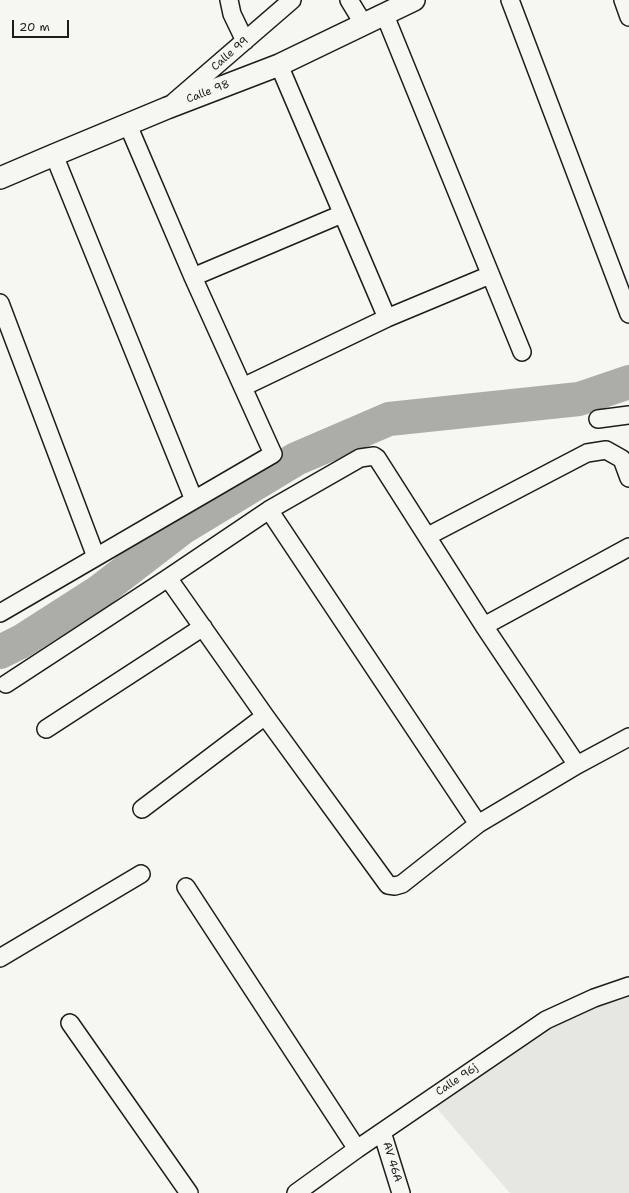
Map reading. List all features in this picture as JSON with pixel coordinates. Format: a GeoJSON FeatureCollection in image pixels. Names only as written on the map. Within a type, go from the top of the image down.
{"type":"FeatureCollection","features":[{"type":"Feature","properties":{"kind":"street"},"geometry":{"type":"LineString","coordinates":[[229,0],[232,14],[245,41]]}},
{"type":"Feature","properties":{"kind":"street","name":"Calle 99"},"geometry":{"type":"LineString","coordinates":[[167,108],[292,0]]}},
{"type":"Feature","properties":{"kind":"street"},"geometry":{"type":"LineString","coordinates":[[349,0],[363,23]]}},
{"type":"Feature","properties":{"kind":"street","name":"Calle 98"},"geometry":{"type":"LineString","coordinates":[[0,178],[167,108],[279,65],[363,23],[414,0]]}},
{"type":"Feature","properties":{"kind":"street"},"geometry":{"type":"LineString","coordinates":[[510,0],[629,314]]}},
{"type":"Feature","properties":{"kind":"street"},"geometry":{"type":"LineString","coordinates":[[622,0],[629,17]]}},
{"type":"Feature","properties":{"kind":"street"},"geometry":{"type":"LineString","coordinates":[[384,14],[522,352]]}},
{"type":"Feature","properties":{"kind":"street"},"geometry":{"type":"LineString","coordinates":[[279,65],[386,318]]}},
{"type":"Feature","properties":{"kind":"street"},"geometry":{"type":"LineString","coordinates":[[0,613],[273,454],[192,277],[128,125]]}},
{"type":"Feature","properties":{"kind":"street"},"geometry":{"type":"LineString","coordinates":[[54,155],[194,500]]}},
{"type":"Feature","properties":{"kind":"street"},"geometry":{"type":"LineString","coordinates":[[192,277],[342,214]]}},
{"type":"Feature","properties":{"kind":"street"},"geometry":{"type":"LineString","coordinates":[[243,387],[386,318],[490,275]]}},
{"type":"Feature","properties":{"kind":"street"},"geometry":{"type":"LineString","coordinates":[[0,303],[96,557]]}},
{"type":"Feature","properties":{"kind":"street"},"geometry":{"type":"LineString","coordinates":[[598,419],[629,415]]}},
{"type":"Feature","properties":{"kind":"street"},"geometry":{"type":"LineString","coordinates":[[428,536],[587,453],[606,450],[622,459],[629,478]]}},
{"type":"Feature","properties":{"kind":"street"},"geometry":{"type":"LineString","coordinates":[[6,684],[269,510],[360,458],[374,456],[377,458],[484,626],[577,765]]}},
{"type":"Feature","properties":{"kind":"street"},"geometry":{"type":"LineString","coordinates":[[269,510],[478,824]]}},
{"type":"Feature","properties":{"kind":"street"},"geometry":{"type":"LineString","coordinates":[[484,626],[629,547]]}},
{"type":"Feature","properties":{"kind":"street"},"geometry":{"type":"LineString","coordinates":[[168,578],[265,716],[388,885],[395,886],[402,884],[478,824],[577,765],[629,737]]}},
{"type":"Feature","properties":{"kind":"street"},"geometry":{"type":"LineString","coordinates":[[46,729],[203,627]]}},
{"type":"Feature","properties":{"kind":"street"},"geometry":{"type":"LineString","coordinates":[[142,809],[265,716]]}},
{"type":"Feature","properties":{"kind":"street"},"geometry":{"type":"LineString","coordinates":[[0,958],[141,874]]}},
{"type":"Feature","properties":{"kind":"street"},"geometry":{"type":"LineString","coordinates":[[186,887],[357,1149]]}},
{"type":"Feature","properties":{"kind":"street","name":"Calle 96j"},"geometry":{"type":"LineString","coordinates":[[296,1193],[357,1149],[546,1020],[594,998],[629,986]]}},
{"type":"Feature","properties":{"kind":"street"},"geometry":{"type":"LineString","coordinates":[[70,1023],[189,1193]]}},
{"type":"Feature","properties":{"kind":"street","name":"AV 46A"},"geometry":{"type":"LineString","coordinates":[[382,1132],[401,1193]]}},
{"type":"Feature","properties":{"kind":"shaded area"},"geometry":{"type":"Polygon","coordinates":[[[629,995],[629,1193],[510,1193],[433,1104],[516,1037],[629,995]]]}},
{"type":"Feature","properties":{"kind":"waterway"},"geometry":{"type":"LineString","coordinates":[[0,652],[22,641],[100,591],[182,528],[296,459],[389,419],[579,399],[629,382]]}}]}
